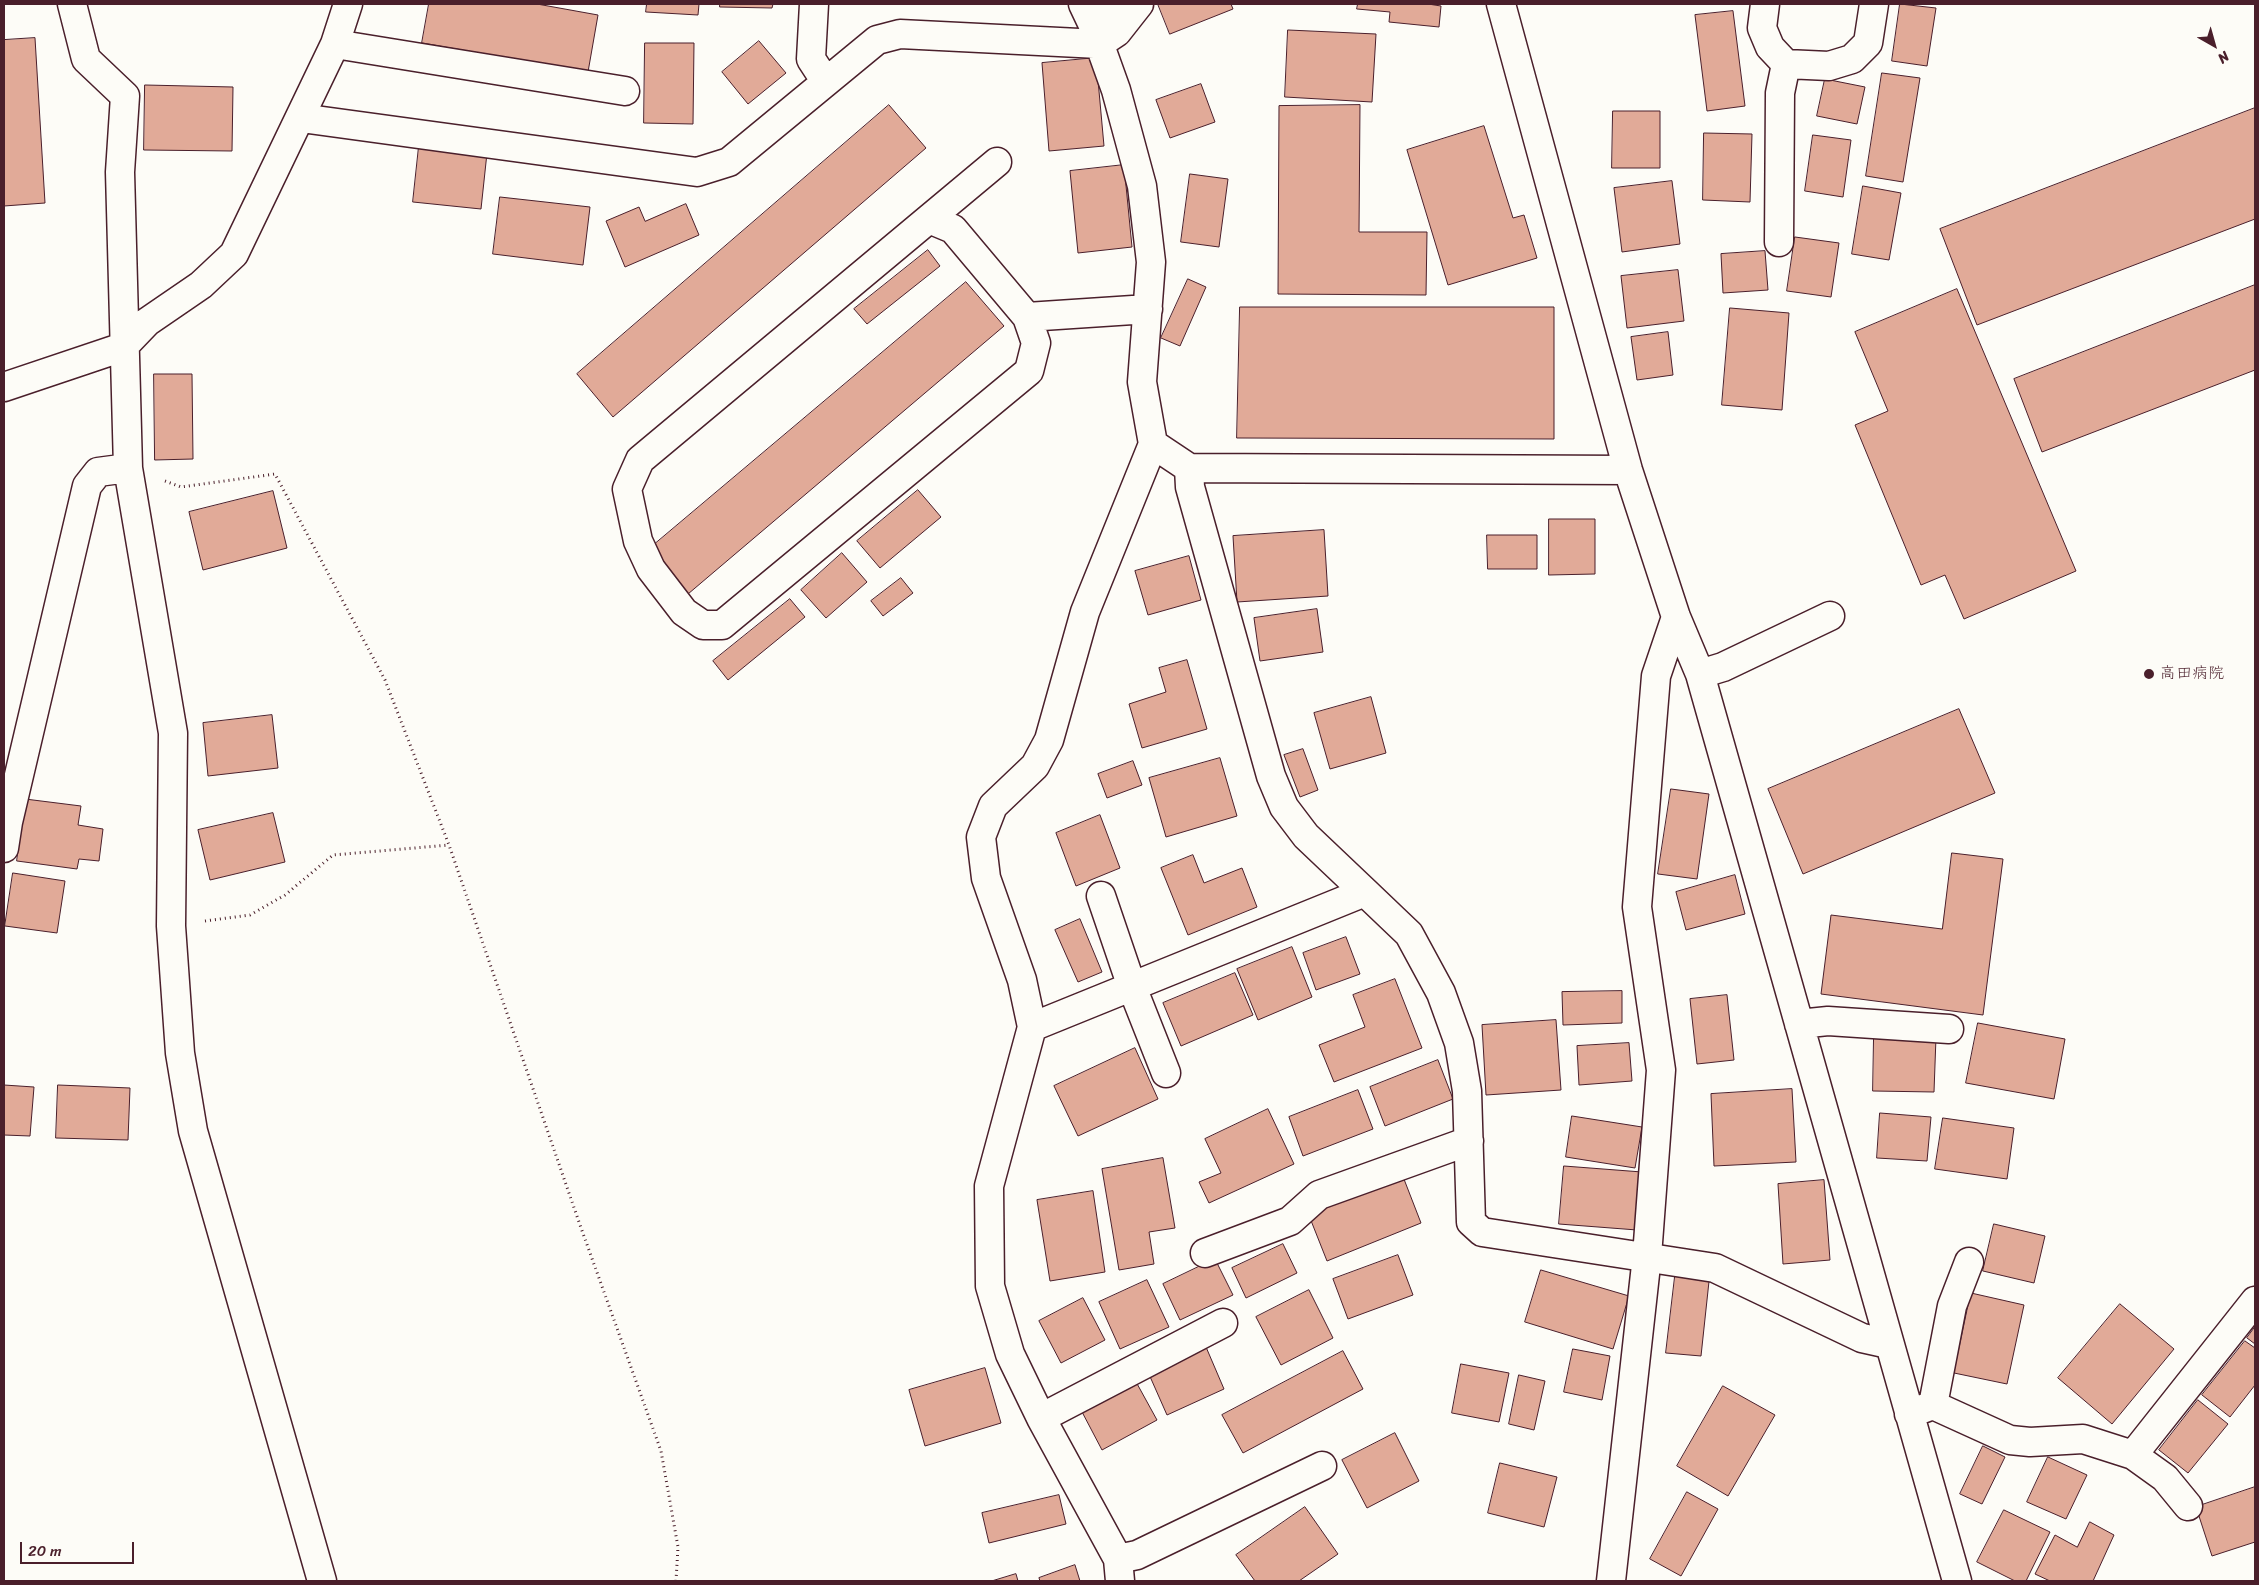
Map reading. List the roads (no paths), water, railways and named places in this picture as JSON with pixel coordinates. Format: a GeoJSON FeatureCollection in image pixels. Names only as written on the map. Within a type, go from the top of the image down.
{"type":"FeatureCollection","features":[{"type":"Feature","properties":{"kind":"street"},"geometry":{"type":"LineString","coordinates":[[72,4],[86,59],[125,96],[120,172],[128,468],[173,733],[170,926],[180,1053],[192,1130],[322,1581]]}},
{"type":"Feature","properties":{"kind":"street"},"geometry":{"type":"LineString","coordinates":[[4,387],[124,347],[147,322],[201,285],[234,254],[335,44],[348,4]]}},
{"type":"Feature","properties":{"kind":"street"},"geometry":{"type":"LineString","coordinates":[[814,4],[811,59],[826,82]]}},
{"type":"Feature","properties":{"kind":"street"},"geometry":{"type":"LineString","coordinates":[[1091,24],[1110,4]]}},
{"type":"Feature","properties":{"kind":"street"},"geometry":{"type":"LineString","coordinates":[[301,118],[697,172],[729,162],[877,40],[900,34],[1091,24],[1117,32],[1139,4]]}},
{"type":"Feature","properties":{"kind":"street"},"geometry":{"type":"LineString","coordinates":[[1501,4],[1628,470],[1676,617],[1700,674],[1889,1344],[1921,1409],[1958,1581]]}},
{"type":"Feature","properties":{"kind":"street"},"geometry":{"type":"LineString","coordinates":[[1765,4],[1762,28],[1770,47],[1786,64],[1829,66],[1852,59],[1868,43],[1874,4]]}},
{"type":"Feature","properties":{"kind":"street"},"geometry":{"type":"LineString","coordinates":[[1091,24],[1116,90],[1142,186],[1151,262],[1142,382],[1153,444],[1085,612],[1049,740],[1035,766],[993,806],[981,838],[986,878],[1022,980],[1032,1027],[989,1186],[990,1286],[1010,1354],[1119,1570],[1137,1555],[1322,1466]]}},
{"type":"Feature","properties":{"kind":"street"},"geometry":{"type":"LineString","coordinates":[[335,44],[625,91]]}},
{"type":"Feature","properties":{"kind":"street"},"geometry":{"type":"LineString","coordinates":[[1779,242],[1780,93],[1786,64]]}},
{"type":"Feature","properties":{"kind":"street"},"geometry":{"type":"LineString","coordinates":[[929,218],[952,229],[1027,317],[1036,343],[1029,371],[722,625],[703,625],[684,612],[651,569],[638,541],[627,489],[640,460],[929,218],[997,162]]}},
{"type":"Feature","properties":{"kind":"street"},"geometry":{"type":"LineString","coordinates":[[1027,317],[1148,309]]}},
{"type":"Feature","properties":{"kind":"street"},"geometry":{"type":"LineString","coordinates":[[1153,444],[1188,468],[1628,470]]}},
{"type":"Feature","properties":{"kind":"street"},"geometry":{"type":"LineString","coordinates":[[4,848],[8,822],[87,486],[98,472],[128,468]]}},
{"type":"Feature","properties":{"kind":"street"},"geometry":{"type":"LineString","coordinates":[[1188,468],[1190,487],[1266,756],[1284,807],[1306,836],[1409,934],[1441,993],[1459,1043],[1467,1091],[1471,1222],[1482,1232],[1715,1268],[1862,1338],[1889,1344]]}},
{"type":"Feature","properties":{"kind":"street"},"geometry":{"type":"LineString","coordinates":[[1700,674],[1723,667],[1830,616]]}},
{"type":"Feature","properties":{"kind":"street"},"geometry":{"type":"LineString","coordinates":[[1612,1581],[1647,1256],[1660,1070],[1637,907],[1656,676],[1676,617]]}},
{"type":"Feature","properties":{"kind":"street"},"geometry":{"type":"LineString","coordinates":[[1032,1027],[1365,892]]}},
{"type":"Feature","properties":{"kind":"street"},"geometry":{"type":"LineString","coordinates":[[1100,896],[1132,988],[1166,1073]]}},
{"type":"Feature","properties":{"kind":"street"},"geometry":{"type":"LineString","coordinates":[[1799,1024],[1828,1021],[1949,1029]]}},
{"type":"Feature","properties":{"kind":"street"},"geometry":{"type":"LineString","coordinates":[[1205,1253],[1290,1221],[1319,1195],[1469,1141]]}},
{"type":"Feature","properties":{"kind":"street"},"geometry":{"type":"LineString","coordinates":[[1921,1409],[1952,1306],[1969,1262]]}},
{"type":"Feature","properties":{"kind":"street"},"geometry":{"type":"LineString","coordinates":[[2133,1455],[2255,1301]]}},
{"type":"Feature","properties":{"kind":"street"},"geometry":{"type":"LineString","coordinates":[[1041,1418],[1223,1323]]}},
{"type":"Feature","properties":{"kind":"street"},"geometry":{"type":"LineString","coordinates":[[1921,1409],[2010,1440],[2030,1442],[2083,1439],[2133,1455],[2165,1478],[2188,1506]]}},
{"type":"Feature","properties":{"kind":"place","name":"高田病院"},"geometry":{"type":"Point","coordinates":[2149,674]}}]}
